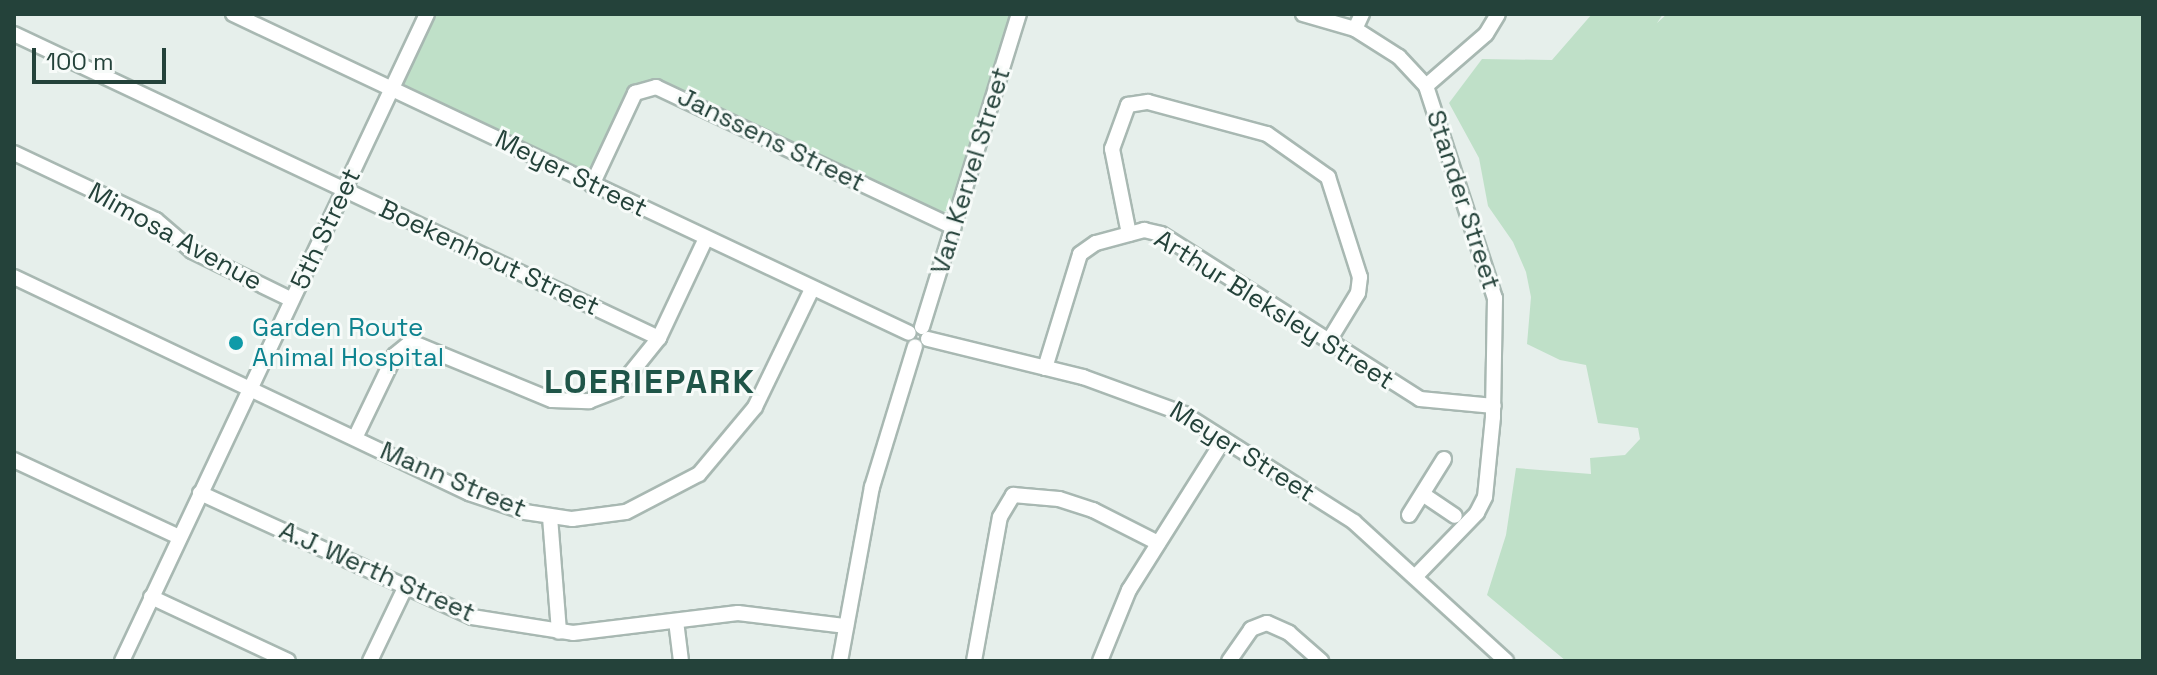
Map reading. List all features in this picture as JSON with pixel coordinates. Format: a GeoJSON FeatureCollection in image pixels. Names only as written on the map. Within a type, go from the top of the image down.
{"type":"FeatureCollection","features":[{"type":"Feature","properties":{"kind":"street","name":"Meyer Street"},"geometry":{"type":"LineString","coordinates":[[233,14],[812,289],[918,336],[1045,368],[1161,402],[1354,522],[1416,576],[1499,659]]}},
{"type":"Feature","properties":{"kind":"street","name":"5th Street"},"geometry":{"type":"LineString","coordinates":[[122,661],[427,14]]}},
{"type":"Feature","properties":{"kind":"street","name":"Van Kervel Street"},"geometry":{"type":"LineString","coordinates":[[840,661],[872,487],[1019,14]]}},
{"type":"Feature","properties":{"kind":"street","name":"Stander Street"},"geometry":{"type":"LineString","coordinates":[[1303,14],[1355,29],[1399,57],[1426,86],[1495,298],[1494,406],[1482,506],[1416,576]]}},
{"type":"Feature","properties":{"kind":"street"},"geometry":{"type":"LineString","coordinates":[[1355,29],[1362,14]]}},
{"type":"Feature","properties":{"kind":"street"},"geometry":{"type":"LineString","coordinates":[[1426,86],[1486,34],[1498,14]]}},
{"type":"Feature","properties":{"kind":"street","name":"Boekenhout Street"},"geometry":{"type":"LineString","coordinates":[[14,34],[659,338]]}},
{"type":"Feature","properties":{"kind":"street","name":"Janssens Street"},"geometry":{"type":"LineString","coordinates":[[592,185],[635,93],[656,87],[954,227]]}},
{"type":"Feature","properties":{"kind":"street"},"geometry":{"type":"LineString","coordinates":[[1129,234],[1112,149],[1128,105],[1148,102],[1267,134],[1324,171],[1356,264],[1360,288],[1330,339]]}},
{"type":"Feature","properties":{"kind":"street","name":"Mimosa Avenue"},"geometry":{"type":"LineString","coordinates":[[14,153],[156,220],[192,251],[292,300]]}},
{"type":"Feature","properties":{"kind":"street","name":"Arthur Bleksley Street"},"geometry":{"type":"LineString","coordinates":[[1045,368],[1080,254],[1096,243],[1129,234],[1161,234],[1420,399],[1494,406]]}},
{"type":"Feature","properties":{"kind":"street"},"geometry":{"type":"LineString","coordinates":[[355,438],[395,355],[411,342],[541,397],[575,402],[617,390],[659,338],[706,238]]}},
{"type":"Feature","properties":{"kind":"street","name":"Mann Street"},"geometry":{"type":"LineString","coordinates":[[14,277],[485,499],[550,517],[626,512],[699,474],[755,407],[812,289]]}},
{"type":"Feature","properties":{"kind":"street"},"geometry":{"type":"LineString","coordinates":[[1100,661],[1107,634],[1158,543],[1224,439]]}},
{"type":"Feature","properties":{"kind":"street"},"geometry":{"type":"LineString","coordinates":[[1409,515],[1444,459]]}},
{"type":"Feature","properties":{"kind":"street"},"geometry":{"type":"LineString","coordinates":[[14,460],[179,537]]}},
{"type":"Feature","properties":{"kind":"street","name":"A.J. Werth Street"},"geometry":{"type":"LineString","coordinates":[[200,493],[404,590],[472,617],[559,632],[753,613],[846,626]]}},
{"type":"Feature","properties":{"kind":"street"},"geometry":{"type":"LineString","coordinates":[[974,661],[1000,517],[1013,495],[1059,499],[1093,510],[1158,543]]}},
{"type":"Feature","properties":{"kind":"street"},"geometry":{"type":"LineString","coordinates":[[1424,495],[1455,516]]}},
{"type":"Feature","properties":{"kind":"street"},"geometry":{"type":"LineString","coordinates":[[550,517],[559,632]]}},
{"type":"Feature","properties":{"kind":"street"},"geometry":{"type":"LineString","coordinates":[[370,661],[404,590]]}},
{"type":"Feature","properties":{"kind":"street"},"geometry":{"type":"LineString","coordinates":[[151,597],[271,657],[288,661]]}},
{"type":"Feature","properties":{"kind":"street"},"geometry":{"type":"LineString","coordinates":[[676,621],[681,661]]}},
{"type":"Feature","properties":{"kind":"street"},"geometry":{"type":"LineString","coordinates":[[1229,661],[1251,629],[1267,623],[1289,633],[1321,661]]}},
{"type":"Feature","properties":{"kind":"green space"},"geometry":{"type":"Polygon","coordinates":[[[437,14],[1011,14],[951,208],[942,213],[652,81],[638,85],[593,168],[579,171],[403,84],[437,14]]]}},
{"type":"Feature","properties":{"kind":"green space"},"geometry":{"type":"Polygon","coordinates":[[[1592,14],[1663,14],[1657,23],[1667,14],[2143,14],[2143,661],[1566,661],[1487,595],[1506,535],[1516,468],[1591,474],[1590,458],[1625,455],[1640,439],[1638,428],[1598,423],[1586,365],[1560,360],[1527,344],[1531,297],[1526,272],[1513,242],[1488,206],[1479,158],[1449,103],[1482,59],[1552,60],[1592,14]]]}},
{"type":"Feature","properties":{"kind":"place","name":"Garden Route Animal Hospital"},"geometry":{"type":"Point","coordinates":[236,343]}},
{"type":"Feature","properties":{"kind":"district","name":"LOERIEPARK"},"geometry":{"type":"Point","coordinates":[650,382]}}]}
